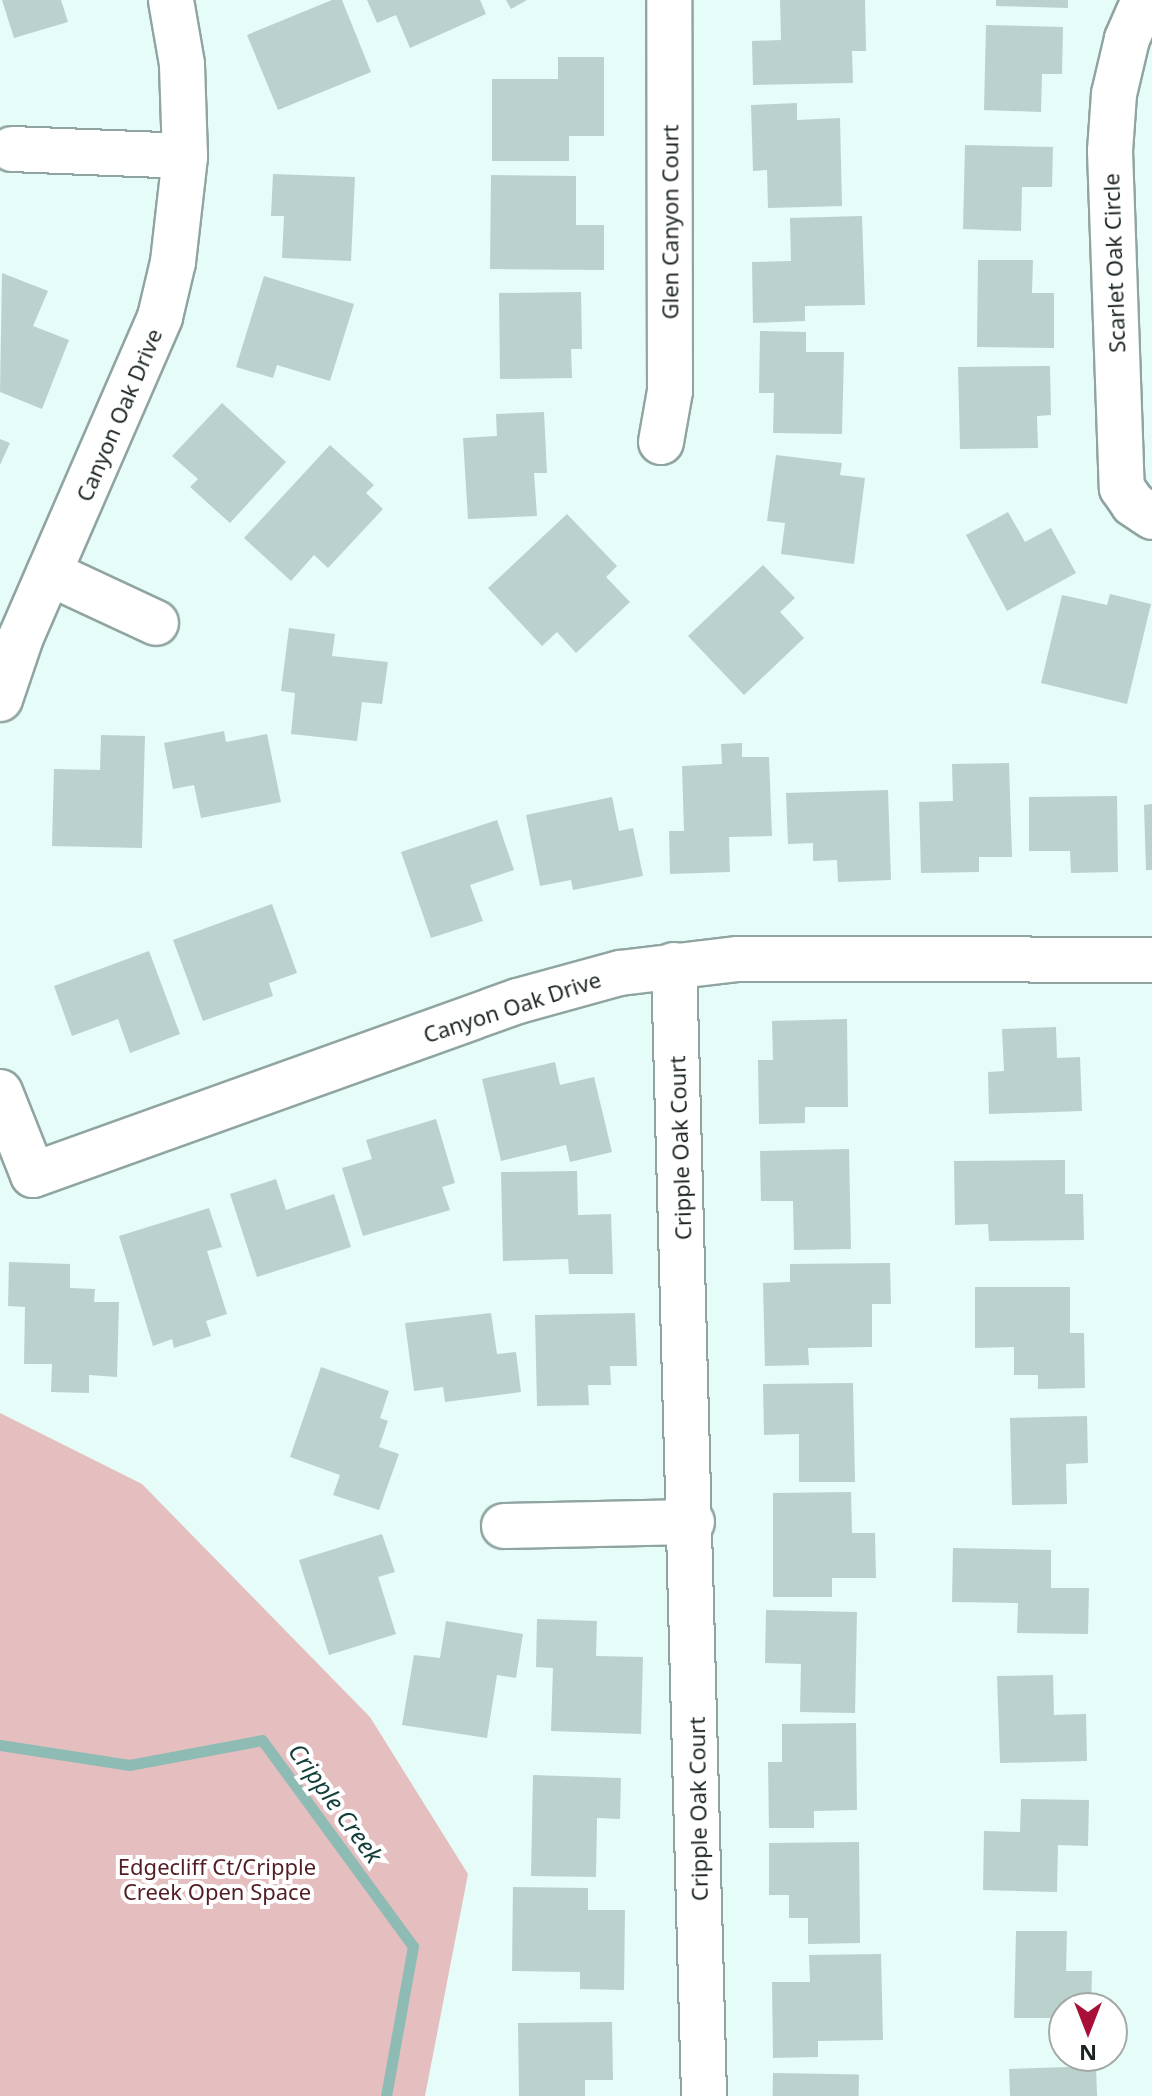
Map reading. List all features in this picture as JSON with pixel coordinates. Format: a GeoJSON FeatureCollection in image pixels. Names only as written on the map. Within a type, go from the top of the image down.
{"type":"FeatureCollection","features":[{"type":"Feature","properties":{"kind":"street","name":"Canyon Oak Drive"},"geometry":{"type":"LineString","coordinates":[[0,699],[49,573],[143,366],[160,317],[173,262],[185,156],[182,64],[171,0]]}},
{"type":"Feature","properties":{"kind":"street","name":"Glen Canyon Court"},"geometry":{"type":"LineString","coordinates":[[661,442],[670,391],[669,0]]}},
{"type":"Feature","properties":{"kind":"street","name":"Scarlet Oak Circle"},"geometry":{"type":"LineString","coordinates":[[1144,0],[1127,39],[1114,94],[1110,151],[1122,488],[1133,504],[1152,517]]}},
{"type":"Feature","properties":{"kind":"street"},"geometry":{"type":"LineString","coordinates":[[12,149],[185,156]]}},
{"type":"Feature","properties":{"kind":"street"},"geometry":{"type":"LineString","coordinates":[[49,573],[156,623]]}},
{"type":"Feature","properties":{"kind":"street","name":"Canyon Oak Drive"},"geometry":{"type":"LineString","coordinates":[[0,1092],[33,1175],[518,1001],[620,973],[738,959],[1152,960]]}},
{"type":"Feature","properties":{"kind":"street","name":"Cripple Oak Court"},"geometry":{"type":"LineString","coordinates":[[674,965],[692,1522],[704,2096]]}},
{"type":"Feature","properties":{"kind":"street"},"geometry":{"type":"LineString","coordinates":[[504,1526],[692,1522]]}},
{"type":"Feature","properties":{"kind":"green space","name":"Edgecliff Ct/Cripple Creek Open Space"},"geometry":{"type":"Polygon","coordinates":[[[0,1413],[142,1484],[370,1717],[468,1874],[425,2096],[0,2096],[0,1413]]]}},
{"type":"Feature","properties":{"kind":"building"},"geometry":{"type":"Polygon","coordinates":[[[2,0],[61,0],[68,22],[14,38],[2,0]]]}},
{"type":"Feature","properties":{"kind":"building"},"geometry":{"type":"Polygon","coordinates":[[[332,0],[342,0],[371,72],[278,110],[247,35],[332,0]]]}},
{"type":"Feature","properties":{"kind":"building"},"geometry":{"type":"Polygon","coordinates":[[[367,0],[480,0],[486,14],[410,48],[396,15],[377,23],[367,0]]]}},
{"type":"Feature","properties":{"kind":"building"},"geometry":{"type":"Polygon","coordinates":[[[506,0],[527,0],[511,9],[506,0]]]}},
{"type":"Feature","properties":{"kind":"building"},"geometry":{"type":"Polygon","coordinates":[[[780,0],[865,0],[866,51],[852,51],[853,83],[753,85],[752,41],[781,40],[780,0]]]}},
{"type":"Feature","properties":{"kind":"building"},"geometry":{"type":"Polygon","coordinates":[[[996,0],[1068,0],[1068,8],[996,6],[996,0]]]}},
{"type":"Feature","properties":{"kind":"building"},"geometry":{"type":"Polygon","coordinates":[[[986,25],[1063,27],[1062,74],[1042,74],[1041,112],[984,110],[986,25]]]}},
{"type":"Feature","properties":{"kind":"building"},"geometry":{"type":"Polygon","coordinates":[[[558,57],[604,57],[604,136],[569,136],[569,161],[492,161],[492,79],[558,79],[558,57]]]}},
{"type":"Feature","properties":{"kind":"building"},"geometry":{"type":"Polygon","coordinates":[[[797,103],[797,120],[840,118],[842,206],[768,208],[767,170],[753,171],[751,105],[797,103]]]}},
{"type":"Feature","properties":{"kind":"building"},"geometry":{"type":"Polygon","coordinates":[[[965,145],[1053,147],[1052,187],[1022,187],[1021,231],[963,229],[965,145]]]}},
{"type":"Feature","properties":{"kind":"building"},"geometry":{"type":"Polygon","coordinates":[[[273,174],[355,177],[351,261],[282,258],[284,216],[271,216],[273,174]]]}},
{"type":"Feature","properties":{"kind":"building"},"geometry":{"type":"Polygon","coordinates":[[[491,175],[576,176],[576,225],[604,225],[604,270],[490,269],[491,175]]]}},
{"type":"Feature","properties":{"kind":"building"},"geometry":{"type":"Polygon","coordinates":[[[862,216],[865,305],[805,306],[805,321],[753,323],[752,262],[791,261],[790,218],[862,216]]]}},
{"type":"Feature","properties":{"kind":"building"},"geometry":{"type":"Polygon","coordinates":[[[978,260],[1033,260],[1032,293],[1054,293],[1054,348],[977,347],[978,260]]]}},
{"type":"Feature","properties":{"kind":"building"},"geometry":{"type":"Polygon","coordinates":[[[2,273],[48,291],[33,326],[69,340],[42,409],[0,392],[2,273]]]}},
{"type":"Feature","properties":{"kind":"building"},"geometry":{"type":"Polygon","coordinates":[[[264,276],[354,304],[330,381],[277,365],[273,378],[236,367],[264,276]]]}},
{"type":"Feature","properties":{"kind":"building"},"geometry":{"type":"Polygon","coordinates":[[[581,292],[582,349],[571,349],[572,378],[500,379],[499,293],[581,292]]]}},
{"type":"Feature","properties":{"kind":"building"},"geometry":{"type":"Polygon","coordinates":[[[760,331],[806,332],[806,352],[844,352],[842,434],[773,433],[774,393],[759,393],[760,331]]]}},
{"type":"Feature","properties":{"kind":"building"},"geometry":{"type":"Polygon","coordinates":[[[1050,366],[1051,415],[1037,416],[1038,448],[960,449],[958,367],[1050,366]]]}},
{"type":"Feature","properties":{"kind":"building"},"geometry":{"type":"Polygon","coordinates":[[[222,403],[286,462],[230,523],[190,487],[198,479],[172,456],[222,403]]]}},
{"type":"Feature","properties":{"kind":"building"},"geometry":{"type":"Polygon","coordinates":[[[544,412],[547,473],[534,473],[537,516],[468,519],[463,438],[497,436],[496,414],[544,412]]]}},
{"type":"Feature","properties":{"kind":"building"},"geometry":{"type":"Polygon","coordinates":[[[0,439],[10,443],[0,465],[0,439]]]}},
{"type":"Feature","properties":{"kind":"building"},"geometry":{"type":"Polygon","coordinates":[[[330,445],[374,485],[366,493],[383,509],[328,568],[314,555],[291,581],[244,538],[330,445]]]}},
{"type":"Feature","properties":{"kind":"building"},"geometry":{"type":"Polygon","coordinates":[[[776,455],[842,463],[840,475],[865,478],[854,564],[781,554],[785,523],[767,521],[776,455]]]}},
{"type":"Feature","properties":{"kind":"building"},"geometry":{"type":"Polygon","coordinates":[[[1008,512],[1025,542],[1051,528],[1076,573],[1007,611],[966,535],[1008,512]]]}},
{"type":"Feature","properties":{"kind":"building"},"geometry":{"type":"Polygon","coordinates":[[[567,514],[617,566],[606,577],[630,602],[576,653],[557,632],[542,646],[488,588],[567,514]]]}},
{"type":"Feature","properties":{"kind":"building"},"geometry":{"type":"Polygon","coordinates":[[[763,565],[795,598],[780,612],[804,638],[744,695],[688,636],[763,565]]]}},
{"type":"Feature","properties":{"kind":"building"},"geometry":{"type":"Polygon","coordinates":[[[1110,594],[1151,604],[1127,704],[1041,683],[1062,595],[1107,605],[1110,594]]]}},
{"type":"Feature","properties":{"kind":"building"},"geometry":{"type":"Polygon","coordinates":[[[289,628],[335,634],[332,656],[388,662],[382,704],[362,702],[357,741],[291,734],[295,693],[281,691],[289,628]]]}},
{"type":"Feature","properties":{"kind":"building"},"geometry":{"type":"Polygon","coordinates":[[[224,731],[226,742],[267,734],[281,802],[201,818],[194,785],[173,789],[164,743],[224,731]]]}},
{"type":"Feature","properties":{"kind":"building"},"geometry":{"type":"Polygon","coordinates":[[[101,735],[145,736],[142,848],[52,846],[54,769],[100,770],[101,735]]]}},
{"type":"Feature","properties":{"kind":"building"},"geometry":{"type":"Polygon","coordinates":[[[742,743],[742,757],[769,757],[772,836],[729,837],[730,872],[670,874],[669,831],[684,831],[682,766],[722,764],[721,744],[742,743]]]}},
{"type":"Feature","properties":{"kind":"building"},"geometry":{"type":"Polygon","coordinates":[[[1009,763],[1012,857],[979,857],[979,872],[921,873],[919,802],[953,801],[952,764],[1009,763]]]}},
{"type":"Feature","properties":{"kind":"building"},"geometry":{"type":"Polygon","coordinates":[[[888,790],[891,880],[838,882],[837,860],[813,861],[813,843],[788,844],[786,793],[888,790]]]}},
{"type":"Feature","properties":{"kind":"building"},"geometry":{"type":"Polygon","coordinates":[[[1117,796],[1118,872],[1071,873],[1070,851],[1029,851],[1029,797],[1117,796]]]}},
{"type":"Feature","properties":{"kind":"building"},"geometry":{"type":"Polygon","coordinates":[[[612,797],[619,831],[633,828],[643,876],[573,890],[571,880],[540,886],[526,815],[612,797]]]}},
{"type":"Feature","properties":{"kind":"building"},"geometry":{"type":"Polygon","coordinates":[[[1152,804],[1152,870],[1146,870],[1144,805],[1152,804]]]}},
{"type":"Feature","properties":{"kind":"building"},"geometry":{"type":"Polygon","coordinates":[[[497,820],[514,870],[470,885],[483,921],[431,938],[401,852],[497,820]]]}},
{"type":"Feature","properties":{"kind":"building"},"geometry":{"type":"Polygon","coordinates":[[[272,904],[297,973],[269,983],[273,996],[203,1021],[173,940],[272,904]]]}},
{"type":"Feature","properties":{"kind":"building"},"geometry":{"type":"Polygon","coordinates":[[[149,951],[180,1034],[130,1053],[118,1019],[72,1036],[54,986],[149,951]]]}},
{"type":"Feature","properties":{"kind":"building"},"geometry":{"type":"Polygon","coordinates":[[[847,1019],[848,1107],[805,1107],[805,1123],[759,1124],[758,1060],[773,1060],[772,1021],[847,1019]]]}},
{"type":"Feature","properties":{"kind":"building"},"geometry":{"type":"Polygon","coordinates":[[[1056,1027],[1057,1058],[1080,1057],[1082,1111],[989,1114],[988,1072],[1004,1071],[1002,1029],[1056,1027]]]}},
{"type":"Feature","properties":{"kind":"building"},"geometry":{"type":"Polygon","coordinates":[[[555,1062],[560,1085],[594,1077],[612,1152],[570,1162],[566,1145],[501,1161],[482,1079],[555,1062]]]}},
{"type":"Feature","properties":{"kind":"building"},"geometry":{"type":"Polygon","coordinates":[[[436,1119],[455,1183],[442,1187],[450,1210],[363,1236],[342,1168],[372,1159],[366,1140],[436,1119]]]}},
{"type":"Feature","properties":{"kind":"building"},"geometry":{"type":"Polygon","coordinates":[[[849,1149],[851,1249],[794,1250],[793,1201],[761,1201],[760,1151],[849,1149]]]}},
{"type":"Feature","properties":{"kind":"building"},"geometry":{"type":"Polygon","coordinates":[[[1065,1160],[1065,1194],[1083,1194],[1084,1240],[989,1241],[988,1224],[955,1225],[954,1161],[1065,1160]]]}},
{"type":"Feature","properties":{"kind":"building"},"geometry":{"type":"Polygon","coordinates":[[[577,1171],[578,1215],[611,1214],[613,1274],[569,1274],[568,1259],[503,1261],[501,1172],[577,1171]]]}},
{"type":"Feature","properties":{"kind":"building"},"geometry":{"type":"Polygon","coordinates":[[[276,1179],[286,1210],[334,1194],[351,1247],[257,1277],[230,1194],[276,1179]]]}},
{"type":"Feature","properties":{"kind":"building"},"geometry":{"type":"Polygon","coordinates":[[[209,1208],[222,1247],[207,1251],[227,1314],[206,1321],[211,1336],[174,1348],[172,1339],[153,1346],[119,1236],[209,1208]]]}},
{"type":"Feature","properties":{"kind":"building"},"geometry":{"type":"Polygon","coordinates":[[[9,1262],[70,1264],[70,1288],[95,1289],[94,1302],[119,1302],[117,1377],[89,1375],[89,1393],[51,1392],[52,1364],[24,1364],[25,1307],[8,1306],[9,1262]]]}},
{"type":"Feature","properties":{"kind":"building"},"geometry":{"type":"Polygon","coordinates":[[[890,1263],[891,1304],[872,1304],[872,1347],[808,1348],[809,1365],[765,1366],[763,1283],[790,1282],[790,1264],[890,1263]]]}},
{"type":"Feature","properties":{"kind":"building"},"geometry":{"type":"Polygon","coordinates":[[[975,1287],[1070,1287],[1070,1333],[1084,1333],[1085,1388],[1038,1389],[1038,1375],[1014,1375],[1014,1347],[975,1348],[975,1287]]]}},
{"type":"Feature","properties":{"kind":"building"},"geometry":{"type":"Polygon","coordinates":[[[491,1313],[497,1354],[516,1352],[521,1392],[445,1402],[443,1387],[414,1391],[405,1323],[491,1313]]]}},
{"type":"Feature","properties":{"kind":"building"},"geometry":{"type":"Polygon","coordinates":[[[635,1313],[637,1366],[610,1366],[611,1385],[588,1385],[589,1405],[537,1406],[535,1315],[635,1313]]]}},
{"type":"Feature","properties":{"kind":"building"},"geometry":{"type":"Polygon","coordinates":[[[321,1367],[389,1391],[380,1418],[388,1421],[379,1447],[399,1454],[379,1510],[333,1495],[340,1475],[290,1457],[321,1367]]]}},
{"type":"Feature","properties":{"kind":"building"},"geometry":{"type":"Polygon","coordinates":[[[853,1383],[855,1482],[799,1482],[799,1434],[764,1435],[763,1384],[853,1383]]]}},
{"type":"Feature","properties":{"kind":"building"},"geometry":{"type":"Polygon","coordinates":[[[1087,1416],[1088,1463],[1066,1464],[1067,1504],[1012,1505],[1010,1418],[1087,1416]]]}},
{"type":"Feature","properties":{"kind":"building"},"geometry":{"type":"Polygon","coordinates":[[[851,1492],[852,1533],[875,1533],[876,1578],[832,1578],[832,1597],[773,1597],[773,1493],[851,1492]]]}},
{"type":"Feature","properties":{"kind":"building"},"geometry":{"type":"Polygon","coordinates":[[[382,1534],[395,1572],[378,1577],[396,1634],[329,1655],[299,1560],[382,1534]]]}},
{"type":"Feature","properties":{"kind":"building"},"geometry":{"type":"Polygon","coordinates":[[[953,1548],[1051,1550],[1051,1588],[1089,1588],[1088,1634],[1017,1633],[1018,1603],[952,1602],[953,1548]]]}},
{"type":"Feature","properties":{"kind":"building"},"geometry":{"type":"Polygon","coordinates":[[[766,1610],[857,1612],[855,1713],[800,1712],[801,1664],[765,1663],[766,1610]]]}},
{"type":"Feature","properties":{"kind":"building"},"geometry":{"type":"Polygon","coordinates":[[[537,1619],[597,1621],[596,1656],[643,1657],[641,1734],[551,1731],[553,1668],[536,1667],[537,1619]]]}},
{"type":"Feature","properties":{"kind":"building"},"geometry":{"type":"Polygon","coordinates":[[[446,1621],[523,1634],[516,1678],[497,1675],[487,1738],[402,1725],[414,1655],[440,1658],[446,1621]]]}},
{"type":"Feature","properties":{"kind":"building"},"geometry":{"type":"Polygon","coordinates":[[[1053,1675],[1054,1715],[1086,1714],[1087,1761],[1000,1763],[997,1676],[1053,1675]]]}},
{"type":"Feature","properties":{"kind":"building"},"geometry":{"type":"Polygon","coordinates":[[[856,1723],[857,1810],[814,1811],[814,1828],[769,1828],[768,1762],[782,1762],[782,1724],[856,1723]]]}},
{"type":"Feature","properties":{"kind":"building"},"geometry":{"type":"Polygon","coordinates":[[[533,1775],[621,1778],[620,1819],[597,1818],[596,1877],[531,1876],[533,1775]]]}},
{"type":"Feature","properties":{"kind":"building"},"geometry":{"type":"Polygon","coordinates":[[[1021,1799],[1089,1800],[1088,1846],[1058,1845],[1057,1892],[983,1890],[984,1831],[1020,1832],[1021,1799]]]}},
{"type":"Feature","properties":{"kind":"building"},"geometry":{"type":"Polygon","coordinates":[[[859,1842],[860,1943],[808,1944],[808,1918],[789,1918],[789,1895],[769,1895],[769,1843],[859,1842]]]}},
{"type":"Feature","properties":{"kind":"building"},"geometry":{"type":"Polygon","coordinates":[[[513,1887],[588,1888],[588,1910],[625,1910],[624,1990],[580,1989],[580,1972],[512,1971],[513,1887]]]}},
{"type":"Feature","properties":{"kind":"building"},"geometry":{"type":"Polygon","coordinates":[[[1016,1931],[1067,1931],[1066,1971],[1092,1971],[1091,1992],[1048,1992],[1048,2018],[1014,2018],[1016,1931]]]}},
{"type":"Feature","properties":{"kind":"building"},"geometry":{"type":"Polygon","coordinates":[[[881,1954],[883,2040],[818,2041],[818,2057],[773,2058],[772,1982],[810,1982],[809,1955],[881,1954]]]}},
{"type":"Feature","properties":{"kind":"building"},"geometry":{"type":"Polygon","coordinates":[[[612,2022],[613,2080],[585,2080],[585,2096],[519,2096],[518,2023],[612,2022]]]}},
{"type":"Feature","properties":{"kind":"building"},"geometry":{"type":"Polygon","coordinates":[[[1048,2068],[1048,2072],[1096,2072],[1097,2096],[1010,2096],[1009,2069],[1048,2068]]]}},
{"type":"Feature","properties":{"kind":"building"},"geometry":{"type":"Polygon","coordinates":[[[773,2073],[859,2075],[859,2096],[773,2096],[773,2073]]]}},
{"type":"Feature","properties":{"kind":"waterway","name":"Cripple Creek"},"geometry":{"type":"LineString","coordinates":[[0,1745],[129,1765],[262,1740],[413,1946],[386,2096]]}}]}
